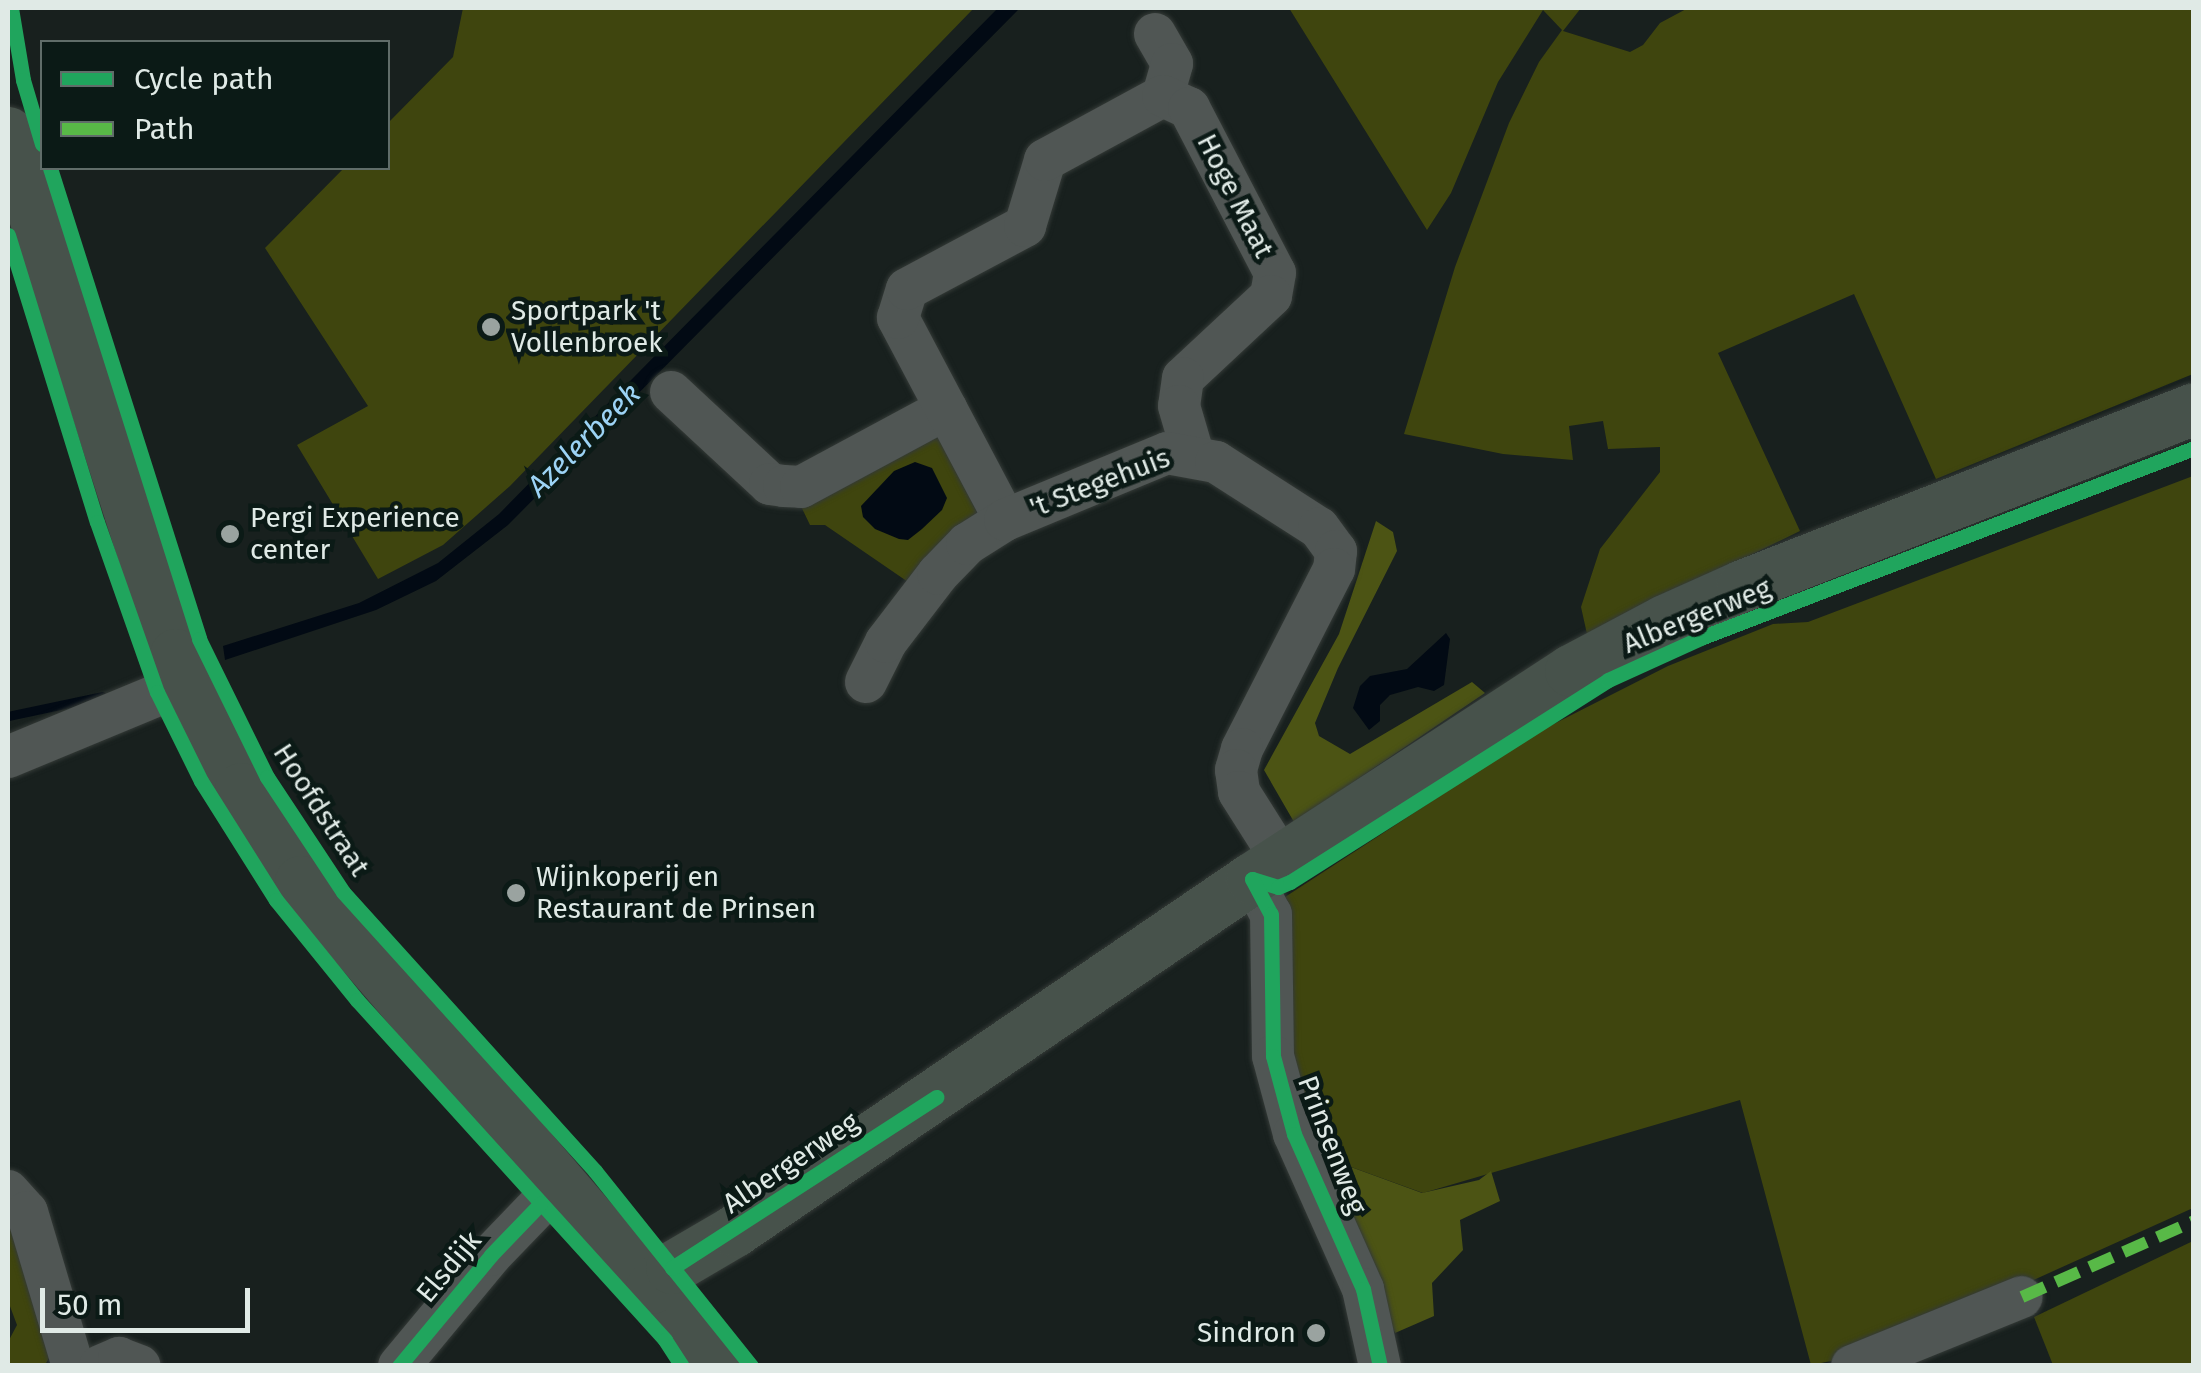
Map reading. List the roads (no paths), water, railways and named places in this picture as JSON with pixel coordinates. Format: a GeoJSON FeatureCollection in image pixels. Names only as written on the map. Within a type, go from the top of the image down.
{"type":"FeatureCollection","features":[{"type":"Feature","properties":{"kind":"main road","name":"Hoofdstraat"},"geometry":{"type":"LineString","coordinates":[[8,133],[128,516],[189,682],[242,789],[301,882],[716,1366]]}},
{"type":"Feature","properties":{"kind":"main road","name":"Albergerweg"},"geometry":{"type":"LineString","coordinates":[[652,1288],[672,1268],[905,1117],[1267,870],[1571,671],[1665,620],[2194,409]]}},
{"type":"Feature","properties":{"kind":"street"},"geometry":{"type":"LineString","coordinates":[[1005,520],[898,318],[907,289],[1025,226],[1045,160],[1163,96],[1172,64],[1155,34]]}},
{"type":"Feature","properties":{"kind":"street","name":"Hoge Maat"},"geometry":{"type":"LineString","coordinates":[[1163,96],[1189,108],[1274,273],[1271,296],[1184,378],[1178,406],[1193,454]]}},
{"type":"Feature","properties":{"kind":"street"},"geometry":{"type":"LineString","coordinates":[[672,392],[770,484],[801,487],[946,408]]}},
{"type":"Feature","properties":{"kind":"street","name":"'t Stegehuis"},"geometry":{"type":"LineString","coordinates":[[866,682],[886,642],[938,574],[967,544],[1005,520],[1166,453],[1193,454],[1231,470],[1319,528],[1336,551],[1334,569],[1242,749],[1236,770],[1239,792],[1267,870]]}},
{"type":"Feature","properties":{"kind":"street"},"geometry":{"type":"LineString","coordinates":[[8,757],[189,682]]}},
{"type":"Feature","properties":{"kind":"street","name":"Prinsenweg"},"geometry":{"type":"LineString","coordinates":[[1267,870],[1277,1072],[1294,1134],[1364,1289],[1380,1366]]}},
{"type":"Feature","properties":{"kind":"street"},"geometry":{"type":"LineString","coordinates":[[8,1191],[27,1212],[73,1366]]}},
{"type":"Feature","properties":{"kind":"street","name":"Elsdijk"},"geometry":{"type":"LineString","coordinates":[[399,1366],[491,1255],[540,1204]]}},
{"type":"Feature","properties":{"kind":"street"},"geometry":{"type":"LineString","coordinates":[[1852,1366],[2022,1297]]}},
{"type":"Feature","properties":{"kind":"street"},"geometry":{"type":"LineString","coordinates":[[100,1366],[119,1358],[140,1366]]}},
{"type":"Feature","properties":{"kind":"water"},"geometry":{"type":"Polygon","coordinates":[[[998,8],[1020,8],[508,525],[436,581],[376,610],[225,660],[223,646],[359,603],[438,563],[499,514],[998,8]]]}},
{"type":"Feature","properties":{"kind":"water"},"geometry":{"type":"Polygon","coordinates":[[[915,462],[932,468],[947,498],[942,510],[922,529],[908,540],[899,539],[875,529],[863,517],[861,506],[894,471],[915,462]]]}},
{"type":"Feature","properties":{"kind":"water"},"geometry":{"type":"Polygon","coordinates":[[[1446,633],[1450,639],[1444,685],[1434,691],[1418,687],[1390,695],[1380,705],[1380,721],[1369,730],[1353,708],[1360,686],[1370,676],[1407,669],[1446,633]]]}},
{"type":"Feature","properties":{"kind":"waterway","name":"Azelerbeek"},"geometry":{"type":"LineString","coordinates":[[8,716],[102,696]]}},
{"type":"Feature","properties":{"kind":"place","name":"Sportpark 't Vollenbroek"},"geometry":{"type":"Point","coordinates":[491,327]}},
{"type":"Feature","properties":{"kind":"place","name":"Pergi Experience center"},"geometry":{"type":"Point","coordinates":[230,534]}},
{"type":"Feature","properties":{"kind":"place","name":"Wijnkoperij en Restaurant de Prinsen"},"geometry":{"type":"Point","coordinates":[516,893]}},
{"type":"Feature","properties":{"kind":"place","name":"Sindron"},"geometry":{"type":"Point","coordinates":[1316,1333]}}]}
